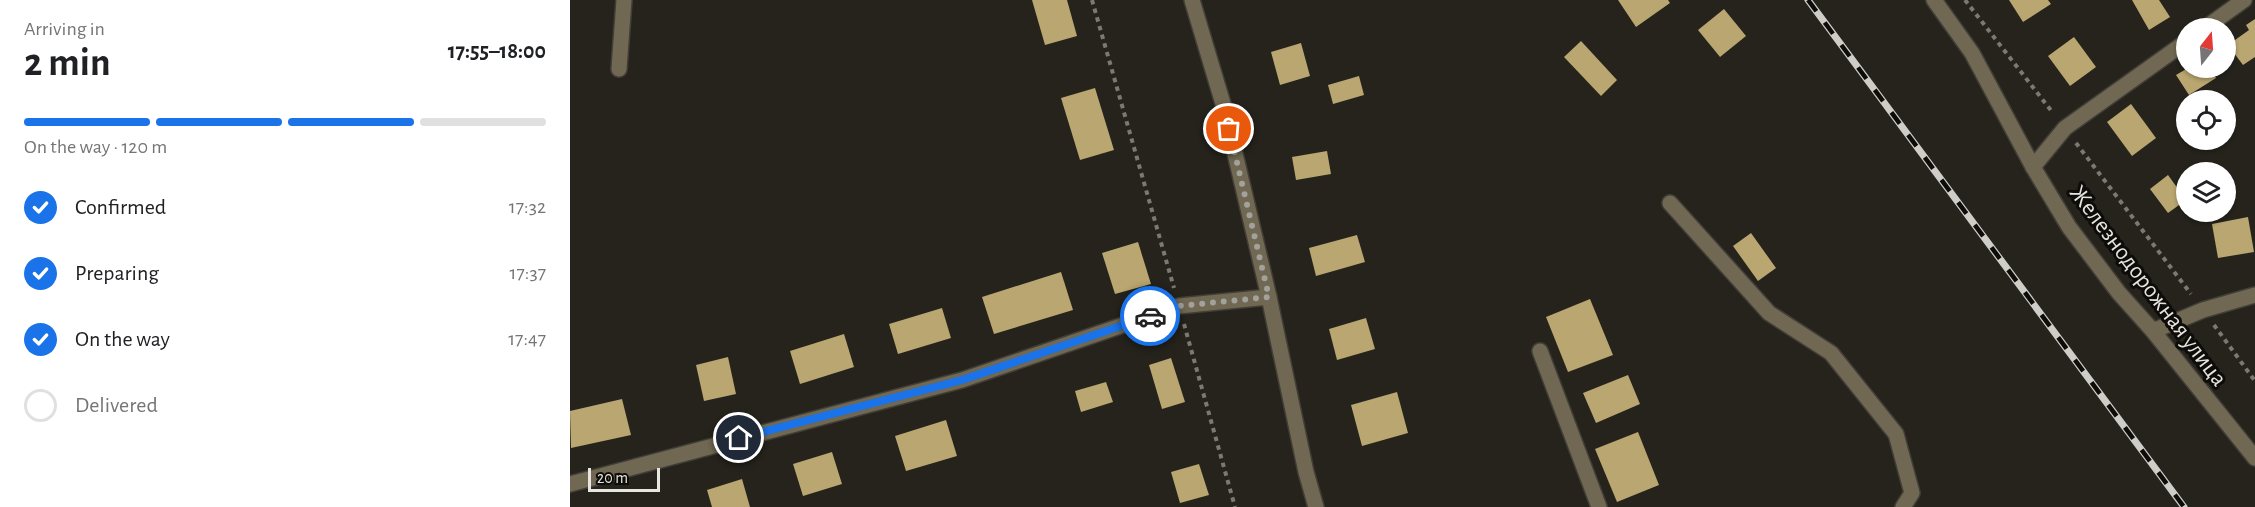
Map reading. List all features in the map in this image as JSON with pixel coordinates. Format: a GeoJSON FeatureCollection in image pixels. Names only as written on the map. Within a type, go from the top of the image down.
{"type":"FeatureCollection","features":[{"type":"Feature","properties":{"kind":"street"},"geometry":{"type":"LineString","coordinates":[[619,69],[624,0]]}},
{"type":"Feature","properties":{"kind":"street"},"geometry":{"type":"LineString","coordinates":[[1192,0],[1224,107],[1269,297],[1306,472],[1316,507]]}},
{"type":"Feature","properties":{"kind":"street","name":"Железнодорожная улица"},"geometry":{"type":"LineString","coordinates":[[1934,0],[1972,53],[2033,167],[2069,227],[2119,293],[2153,331],[2255,458]]}},
{"type":"Feature","properties":{"kind":"street"},"geometry":{"type":"LineString","coordinates":[[2219,18],[2244,0]]}},
{"type":"Feature","properties":{"kind":"street"},"geometry":{"type":"LineString","coordinates":[[2033,167],[2065,128],[2176,49]]}},
{"type":"Feature","properties":{"kind":"street"},"geometry":{"type":"LineString","coordinates":[[1670,203],[1769,313],[1831,353],[1896,434],[1912,493],[1903,507]]}},
{"type":"Feature","properties":{"kind":"street"},"geometry":{"type":"LineString","coordinates":[[2153,331],[2203,310],[2255,295]]}},
{"type":"Feature","properties":{"kind":"street"},"geometry":{"type":"LineString","coordinates":[[570,484],[962,380],[1179,306],[1269,297]]}},
{"type":"Feature","properties":{"kind":"street"},"geometry":{"type":"LineString","coordinates":[[1540,351],[1599,507]]}},
{"type":"Feature","properties":{"kind":"path"},"geometry":{"type":"LineString","coordinates":[[1092,0],[1235,507]]}},
{"type":"Feature","properties":{"kind":"path"},"geometry":{"type":"LineString","coordinates":[[1965,0],[2065,128],[2255,381]]}},
{"type":"Feature","properties":{"kind":"building"},"geometry":{"type":"Polygon","coordinates":[[[1032,0],[1067,0],[1077,36],[1045,45],[1032,0]]]}},
{"type":"Feature","properties":{"kind":"building"},"geometry":{"type":"Polygon","coordinates":[[[1618,0],[1668,0],[1670,3],[1636,27],[1618,0]]]}},
{"type":"Feature","properties":{"kind":"building"},"geometry":{"type":"Polygon","coordinates":[[[2009,0],[2048,0],[2051,4],[2023,22],[2009,0]]]}},
{"type":"Feature","properties":{"kind":"building"},"geometry":{"type":"Polygon","coordinates":[[[2132,0],[2159,0],[2170,17],[2149,30],[2132,0]]]}},
{"type":"Feature","properties":{"kind":"building"},"geometry":{"type":"Polygon","coordinates":[[[1724,9],[1746,36],[1720,57],[1698,30],[1724,9]]]}},
{"type":"Feature","properties":{"kind":"building"},"geometry":{"type":"Polygon","coordinates":[[[2255,19],[2255,57],[2243,65],[2236,56],[2236,39],[2249,30],[2246,25],[2255,19]]]}},
{"type":"Feature","properties":{"kind":"building"},"geometry":{"type":"Polygon","coordinates":[[[2074,37],[2096,67],[2070,86],[2048,56],[2074,37]]]}},
{"type":"Feature","properties":{"kind":"building"},"geometry":{"type":"Polygon","coordinates":[[[1581,41],[1617,80],[1601,96],[1564,57],[1581,41]]]}},
{"type":"Feature","properties":{"kind":"building"},"geometry":{"type":"Polygon","coordinates":[[[1301,43],[1310,76],[1280,85],[1271,52],[1301,43]]]}},
{"type":"Feature","properties":{"kind":"building"},"geometry":{"type":"Polygon","coordinates":[[[1359,76],[1364,95],[1333,104],[1328,85],[1359,76]]]}},
{"type":"Feature","properties":{"kind":"building"},"geometry":{"type":"Polygon","coordinates":[[[2178,78],[2216,78],[2197,90],[2186,90],[2178,78]]]}},
{"type":"Feature","properties":{"kind":"building"},"geometry":{"type":"Polygon","coordinates":[[[1095,88],[1114,150],[1080,160],[1061,98],[1095,88]]]}},
{"type":"Feature","properties":{"kind":"building"},"geometry":{"type":"Polygon","coordinates":[[[2131,104],[2156,138],[2132,156],[2107,122],[2131,104]]]}},
{"type":"Feature","properties":{"kind":"building"},"geometry":{"type":"Polygon","coordinates":[[[1327,151],[1331,174],[1296,180],[1292,157],[1327,151]]]}},
{"type":"Feature","properties":{"kind":"building"},"geometry":{"type":"Polygon","coordinates":[[[2168,175],[2176,186],[2176,207],[2168,213],[2150,189],[2168,175]]]}},
{"type":"Feature","properties":{"kind":"building"},"geometry":{"type":"Polygon","coordinates":[[[2248,217],[2254,252],[2218,258],[2212,224],[2236,222],[2236,219],[2248,217]]]}},
{"type":"Feature","properties":{"kind":"building"},"geometry":{"type":"Polygon","coordinates":[[[1751,233],[1776,268],[1758,281],[1733,246],[1751,233]]]}},
{"type":"Feature","properties":{"kind":"building"},"geometry":{"type":"Polygon","coordinates":[[[1357,235],[1365,262],[1316,276],[1309,248],[1357,235]]]}},
{"type":"Feature","properties":{"kind":"building"},"geometry":{"type":"Polygon","coordinates":[[[1138,242],[1151,284],[1115,294],[1102,253],[1138,242]]]}},
{"type":"Feature","properties":{"kind":"building"},"geometry":{"type":"Polygon","coordinates":[[[1061,272],[1073,310],[994,334],[982,297],[1061,272]]]}},
{"type":"Feature","properties":{"kind":"building"},"geometry":{"type":"Polygon","coordinates":[[[1590,299],[1613,355],[1568,372],[1546,317],[1590,299]]]}},
{"type":"Feature","properties":{"kind":"building"},"geometry":{"type":"Polygon","coordinates":[[[942,308],[951,338],[898,354],[889,324],[942,308]]]}},
{"type":"Feature","properties":{"kind":"building"},"geometry":{"type":"Polygon","coordinates":[[[1366,318],[1375,349],[1337,360],[1329,329],[1366,318]]]}},
{"type":"Feature","properties":{"kind":"building"},"geometry":{"type":"Polygon","coordinates":[[[844,334],[854,367],[800,384],[790,351],[844,334]]]}},
{"type":"Feature","properties":{"kind":"building"},"geometry":{"type":"Polygon","coordinates":[[[728,357],[736,394],[704,401],[696,365],[728,357]]]}},
{"type":"Feature","properties":{"kind":"building"},"geometry":{"type":"Polygon","coordinates":[[[1171,358],[1185,402],[1162,409],[1149,365],[1171,358]]]}},
{"type":"Feature","properties":{"kind":"building"},"geometry":{"type":"Polygon","coordinates":[[[1628,375],[1640,404],[1596,423],[1583,393],[1628,375]]]}},
{"type":"Feature","properties":{"kind":"building"},"geometry":{"type":"Polygon","coordinates":[[[1106,382],[1113,402],[1081,412],[1075,391],[1106,382]]]}},
{"type":"Feature","properties":{"kind":"building"},"geometry":{"type":"Polygon","coordinates":[[[1397,392],[1408,433],[1362,446],[1351,405],[1397,392]]]}},
{"type":"Feature","properties":{"kind":"building"},"geometry":{"type":"Polygon","coordinates":[[[622,399],[631,435],[571,448],[570,411],[622,399]]]}},
{"type":"Feature","properties":{"kind":"building"},"geometry":{"type":"Polygon","coordinates":[[[946,420],[957,456],[906,471],[895,436],[946,420]]]}},
{"type":"Feature","properties":{"kind":"building"},"geometry":{"type":"Polygon","coordinates":[[[1638,432],[1659,485],[1617,502],[1595,449],[1638,432]]]}},
{"type":"Feature","properties":{"kind":"building"},"geometry":{"type":"Polygon","coordinates":[[[832,452],[842,484],[803,496],[793,464],[832,452]]]}},
{"type":"Feature","properties":{"kind":"building"},"geometry":{"type":"Polygon","coordinates":[[[1199,464],[1209,495],[1180,503],[1171,472],[1199,464]]]}},
{"type":"Feature","properties":{"kind":"building"},"geometry":{"type":"Polygon","coordinates":[[[742,479],[750,507],[712,507],[707,490],[742,479]]]}},
{"type":"Feature","properties":{"kind":"railway"},"geometry":{"type":"LineString","coordinates":[[1808,0],[2184,507]]}},
{"type":"Feature","properties":{"kind":"way so far"},"geometry":{"type":"LineString","coordinates":[[1150,316],[1179,306],[1269,297],[1229,129]]}},
{"type":"Feature","properties":{"kind":"route"},"geometry":{"type":"LineString","coordinates":[[739,438],[962,380],[1150,316]]}}]}
